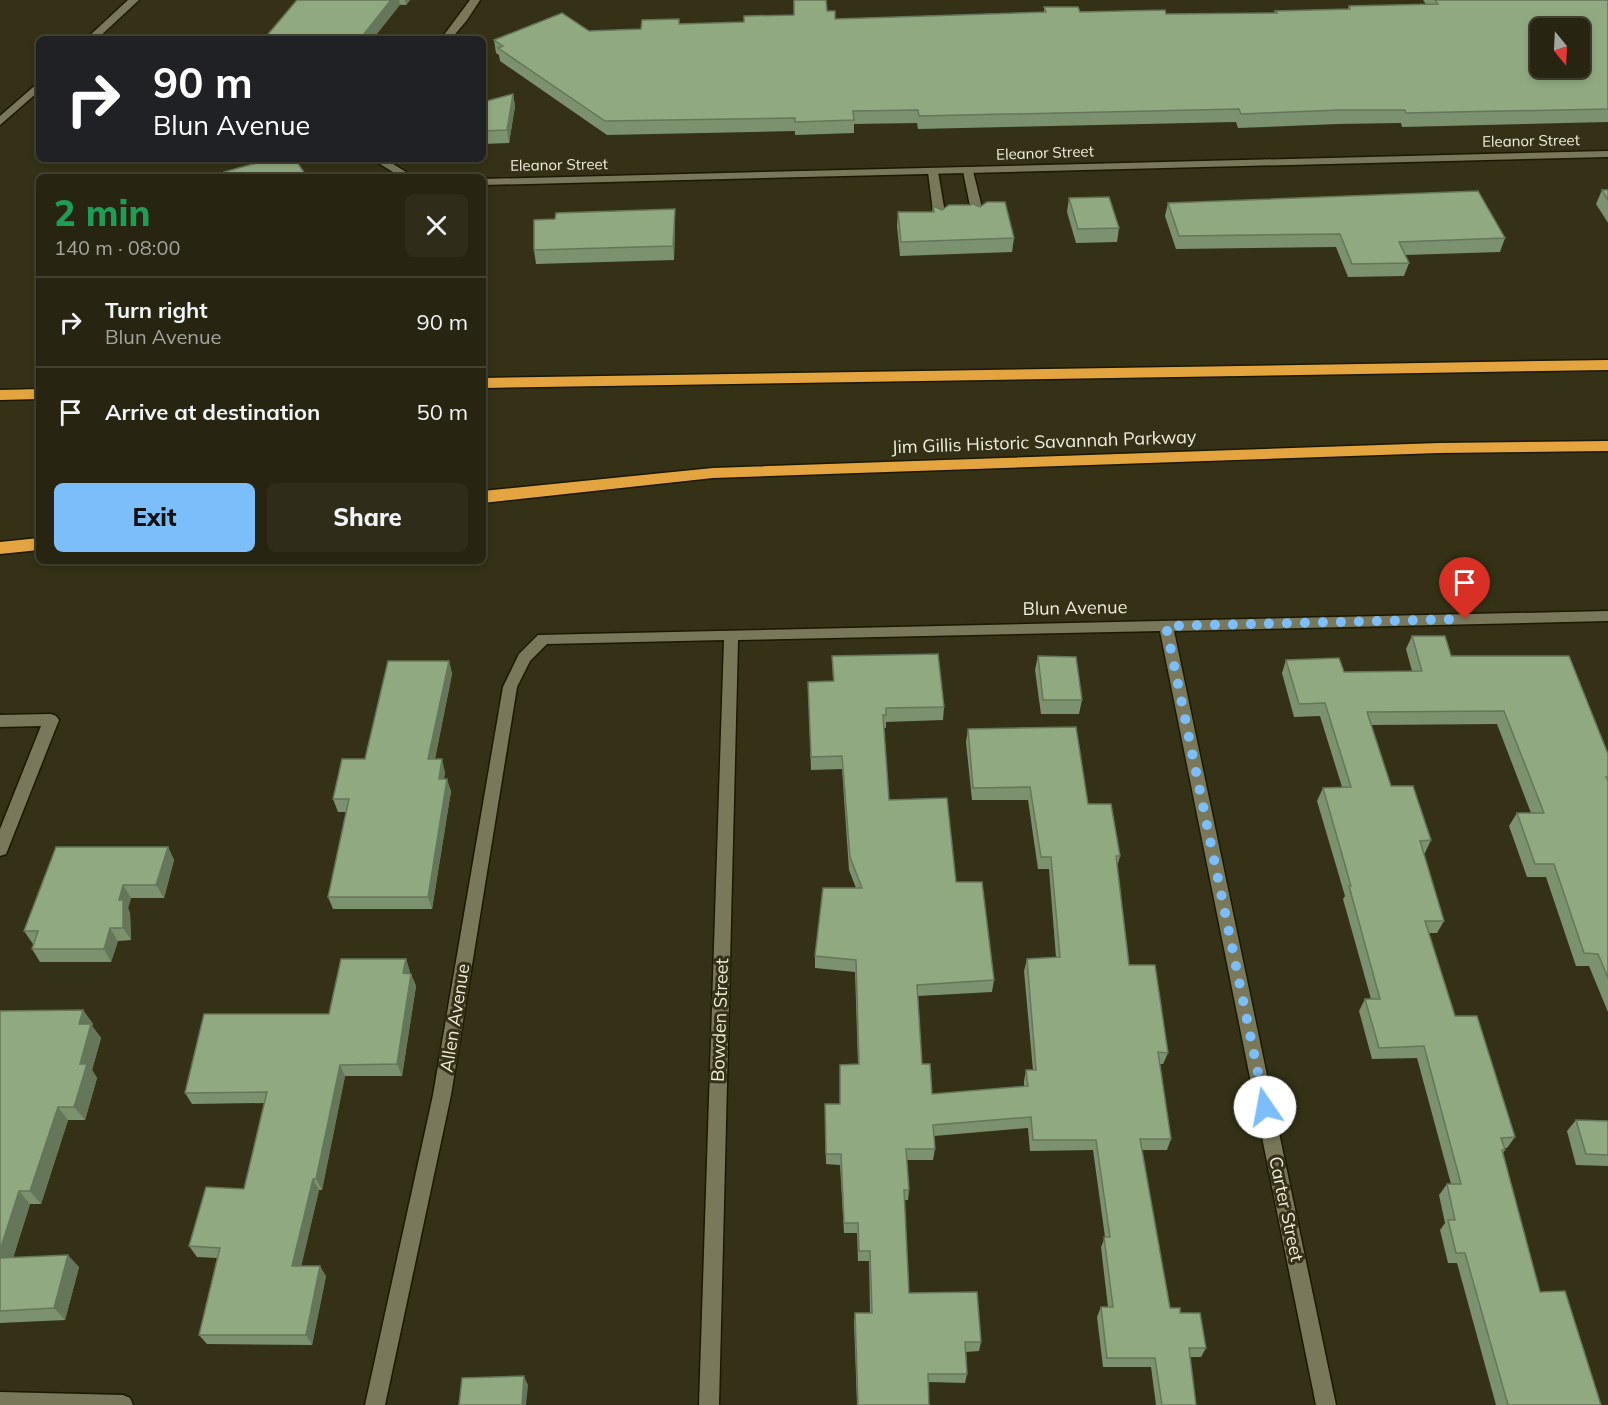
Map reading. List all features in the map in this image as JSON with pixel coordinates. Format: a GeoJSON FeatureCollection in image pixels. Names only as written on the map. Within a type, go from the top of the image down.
{"type":"FeatureCollection","features":[{"type":"Feature","properties":{"kind":"highway"},"geometry":{"type":"LineString","coordinates":[[486,383],[1608,365]]}},
{"type":"Feature","properties":{"kind":"highway"},"geometry":{"type":"LineString","coordinates":[[0,395],[36,394]]}},
{"type":"Feature","properties":{"kind":"highway","name":"Jim Gillis Historic Savannah Parkway"},"geometry":{"type":"LineString","coordinates":[[486,497],[713,473],[1439,448],[1608,446]]}},
{"type":"Feature","properties":{"kind":"highway"},"geometry":{"type":"LineString","coordinates":[[0,548],[36,544]]}},
{"type":"Feature","properties":{"kind":"street"},"geometry":{"type":"LineString","coordinates":[[94,36],[135,0]]}},
{"type":"Feature","properties":{"kind":"street"},"geometry":{"type":"LineString","coordinates":[[449,36],[464,18],[474,0]]}},
{"type":"Feature","properties":{"kind":"street"},"geometry":{"type":"LineString","coordinates":[[0,122],[36,88]]}},
{"type":"Feature","properties":{"kind":"street","name":"Eleanor Street"},"geometry":{"type":"LineString","coordinates":[[486,182],[1608,154]]}},
{"type":"Feature","properties":{"kind":"street"},"geometry":{"type":"LineString","coordinates":[[382,162],[404,174]]}},
{"type":"Feature","properties":{"kind":"street"},"geometry":{"type":"LineString","coordinates":[[968,171],[978,216]]}},
{"type":"Feature","properties":{"kind":"street"},"geometry":{"type":"LineString","coordinates":[[933,172],[940,219]]}},
{"type":"Feature","properties":{"kind":"street","name":"Blun Avenue"},"geometry":{"type":"LineString","coordinates":[[543,639],[1166,626],[1607,620]]}},
{"type":"Feature","properties":{"kind":"street","name":"Carter Street"},"geometry":{"type":"LineString","coordinates":[[1166,626],[1326,1405]]}},
{"type":"Feature","properties":{"kind":"street","name":"Bowden Street"},"geometry":{"type":"LineString","coordinates":[[709,1405],[730,635]]}},
{"type":"Feature","properties":{"kind":"street","name":"Allen Avenue"},"geometry":{"type":"LineString","coordinates":[[375,1405],[442,1095],[510,687],[524,658],[543,639]]}},
{"type":"Feature","properties":{"kind":"street"},"geometry":{"type":"LineString","coordinates":[[0,721],[51,720],[0,849]]}},
{"type":"Feature","properties":{"kind":"street"},"geometry":{"type":"LineString","coordinates":[[0,1402],[123,1405]]}},
{"type":"Feature","properties":{"kind":"building"},"geometry":{"type":"Polygon","coordinates":[[[297,0],[391,0],[362,36],[267,36],[297,0]]]}},
{"type":"Feature","properties":{"kind":"building"},"geometry":{"type":"Polygon","coordinates":[[[794,0],[826,0],[827,11],[835,11],[835,19],[1046,12],[1044,7],[1078,7],[1080,12],[1165,10],[1166,14],[1277,13],[1275,11],[1350,9],[1349,6],[1438,4],[1435,0],[1608,0],[1608,109],[1406,113],[1405,110],[1340,110],[1241,114],[1239,109],[919,116],[918,110],[853,111],[854,120],[795,122],[795,118],[605,121],[498,48],[503,46],[494,40],[562,13],[589,31],[641,29],[642,20],[679,19],[679,24],[744,22],[744,16],[794,15],[794,0]]]}},
{"type":"Feature","properties":{"kind":"building"},"geometry":{"type":"Polygon","coordinates":[[[513,94],[507,130],[486,131],[486,101],[513,94]]]}},
{"type":"Feature","properties":{"kind":"building"},"geometry":{"type":"Polygon","coordinates":[[[261,162],[297,162],[305,174],[225,174],[224,172],[261,162]]]}},
{"type":"Feature","properties":{"kind":"building"},"geometry":{"type":"Polygon","coordinates":[[[1602,190],[1608,190],[1608,200],[1602,190]]]}},
{"type":"Feature","properties":{"kind":"building"},"geometry":{"type":"Polygon","coordinates":[[[1478,191],[1505,238],[1399,242],[1409,263],[1352,264],[1340,234],[1179,236],[1168,203],[1478,191]]]}},
{"type":"Feature","properties":{"kind":"building"},"geometry":{"type":"Polygon","coordinates":[[[1109,197],[1119,228],[1078,229],[1069,198],[1109,197]]]}},
{"type":"Feature","properties":{"kind":"building"},"geometry":{"type":"Polygon","coordinates":[[[987,202],[1005,202],[1014,238],[901,242],[898,212],[934,212],[933,206],[942,210],[949,205],[971,205],[971,203],[980,207],[987,202]]]}},
{"type":"Feature","properties":{"kind":"building"},"geometry":{"type":"Polygon","coordinates":[[[675,209],[673,246],[534,250],[534,220],[555,219],[556,213],[675,209]]]}},
{"type":"Feature","properties":{"kind":"building"},"geometry":{"type":"Polygon","coordinates":[[[1412,636],[1445,636],[1451,656],[1569,656],[1608,754],[1608,777],[1606,777],[1608,781],[1608,978],[1598,954],[1584,953],[1554,864],[1535,864],[1517,813],[1544,813],[1504,711],[1367,712],[1391,786],[1413,786],[1431,840],[1420,841],[1444,921],[1425,921],[1455,1016],[1477,1016],[1515,1137],[1501,1138],[1505,1150],[1502,1150],[1540,1292],[1565,1291],[1601,1405],[1508,1405],[1465,1253],[1456,1253],[1448,1220],[1455,1220],[1447,1184],[1461,1184],[1424,1046],[1379,1048],[1365,999],[1380,999],[1323,788],[1351,787],[1325,703],[1299,704],[1286,660],[1339,658],[1344,672],[1422,671],[1412,636]]]}},
{"type":"Feature","properties":{"kind":"building"},"geometry":{"type":"Polygon","coordinates":[[[938,654],[944,707],[886,708],[886,715],[883,715],[889,800],[947,798],[956,882],[982,882],[994,980],[917,985],[922,1064],[930,1064],[932,1094],[1028,1086],[1026,1070],[1036,1070],[1027,959],[1060,957],[1051,857],[1041,857],[1030,787],[973,788],[968,729],[1076,727],[1088,804],[1111,804],[1120,856],[1116,856],[1129,965],[1155,965],[1168,1053],[1158,1052],[1171,1139],[1140,1139],[1170,1308],[1180,1308],[1180,1313],[1200,1313],[1206,1348],[1189,1348],[1196,1405],[1162,1405],[1155,1358],[1107,1358],[1101,1307],[1113,1307],[1104,1237],[1110,1237],[1096,1140],[1033,1140],[1031,1117],[933,1125],[935,1149],[906,1149],[909,1190],[904,1190],[909,1293],[977,1292],[981,1342],[965,1342],[967,1374],[928,1374],[929,1405],[858,1405],[855,1313],[872,1313],[870,1251],[859,1251],[858,1223],[844,1223],[841,1154],[826,1154],[825,1104],[840,1104],[840,1065],[859,1064],[856,960],[815,956],[823,888],[862,888],[850,857],[842,756],[811,757],[808,682],[834,681],[832,656],[938,654]]]}},
{"type":"Feature","properties":{"kind":"building"},"geometry":{"type":"Polygon","coordinates":[[[1038,656],[1076,657],[1082,700],[1043,700],[1038,656]]]}},
{"type":"Feature","properties":{"kind":"building"},"geometry":{"type":"Polygon","coordinates":[[[388,661],[449,661],[428,759],[442,759],[439,779],[447,779],[428,897],[328,897],[349,799],[333,799],[342,759],[365,759],[388,661]]]}},
{"type":"Feature","properties":{"kind":"building"},"geometry":{"type":"Polygon","coordinates":[[[56,847],[168,847],[156,885],[123,885],[119,900],[123,900],[123,928],[110,928],[104,949],[32,949],[38,931],[24,931],[56,847]]]}},
{"type":"Feature","properties":{"kind":"building"},"geometry":{"type":"Polygon","coordinates":[[[341,959],[406,959],[403,973],[411,974],[397,1064],[340,1065],[316,1179],[313,1179],[292,1266],[320,1266],[306,1335],[199,1335],[220,1248],[189,1246],[206,1187],[244,1189],[267,1092],[185,1093],[204,1014],[329,1014],[341,959]]]}},
{"type":"Feature","properties":{"kind":"building"},"geometry":{"type":"Polygon","coordinates":[[[83,1010],[79,1024],[91,1024],[80,1064],[87,1064],[74,1107],[58,1107],[30,1191],[19,1191],[0,1250],[0,1011],[83,1010]]]}},
{"type":"Feature","properties":{"kind":"building"},"geometry":{"type":"Polygon","coordinates":[[[1576,1120],[1608,1121],[1608,1155],[1586,1154],[1576,1120]]]}},
{"type":"Feature","properties":{"kind":"building"},"geometry":{"type":"Polygon","coordinates":[[[68,1255],[54,1308],[0,1311],[0,1258],[68,1255]]]}},
{"type":"Feature","properties":{"kind":"building"},"geometry":{"type":"Polygon","coordinates":[[[524,1376],[522,1405],[459,1405],[462,1378],[524,1376]]]}},
{"type":"Feature","properties":{"kind":"route"},"geometry":{"type":"LineString","coordinates":[[1265,1107],[1166,626],[1465,619]]}}]}
